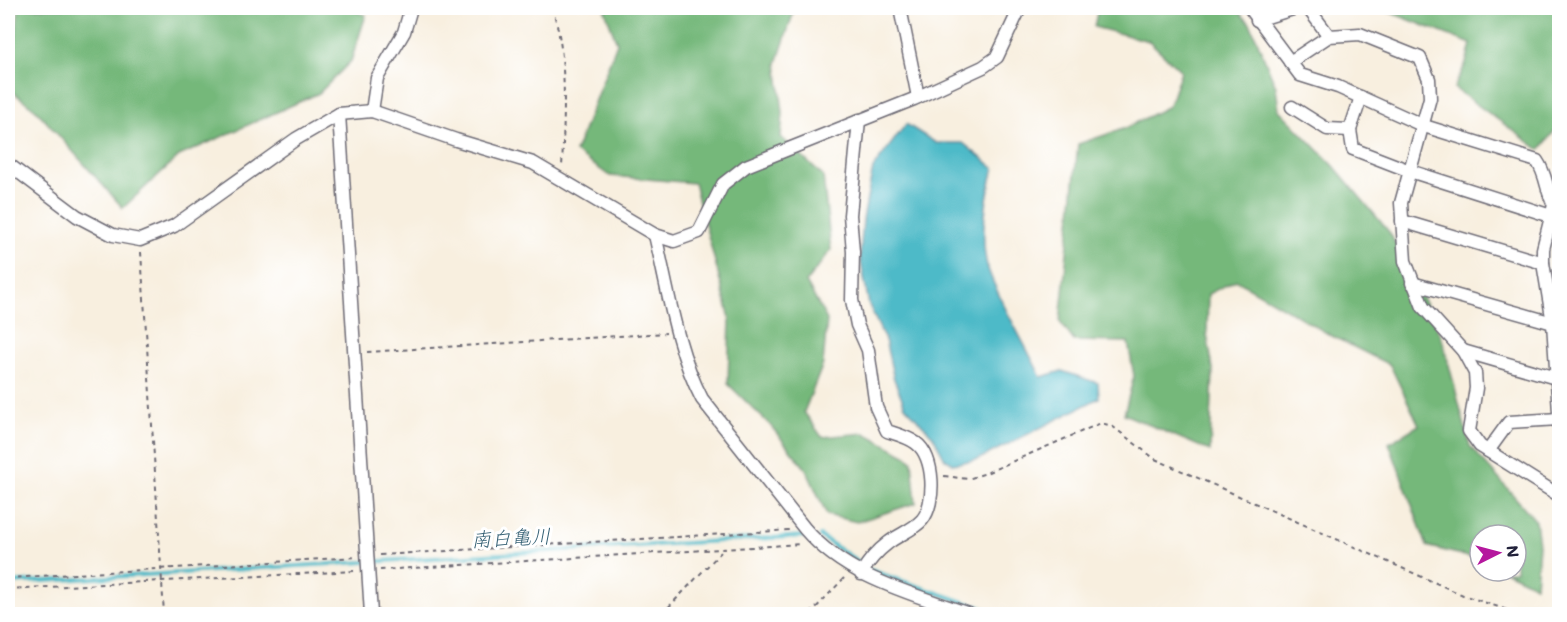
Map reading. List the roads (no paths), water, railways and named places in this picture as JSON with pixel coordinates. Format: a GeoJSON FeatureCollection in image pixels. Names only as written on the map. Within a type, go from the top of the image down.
{"type":"FeatureCollection","features":[{"type":"Feature","properties":{"kind":"street"},"geometry":{"type":"LineString","coordinates":[[372,111],[377,78],[404,32],[411,8]]}},
{"type":"Feature","properties":{"kind":"street"},"geometry":{"type":"LineString","coordinates":[[900,8],[918,97]]}},
{"type":"Feature","properties":{"kind":"street"},"geometry":{"type":"LineString","coordinates":[[8,165],[77,216],[113,235],[140,240],[174,226],[296,139],[339,114],[372,111],[533,163],[655,235],[674,241],[699,231],[723,184],[746,166],[918,97],[982,68],[997,57],[1020,8]]}},
{"type":"Feature","properties":{"kind":"street"},"geometry":{"type":"LineString","coordinates":[[1250,8],[1300,75],[1338,87],[1424,126],[1537,162],[1543,170],[1547,192],[1554,205],[1543,263],[1553,323],[1560,427]]}},
{"type":"Feature","properties":{"kind":"street"},"geometry":{"type":"LineString","coordinates":[[1257,20],[1296,8]]}},
{"type":"Feature","properties":{"kind":"street"},"geometry":{"type":"LineString","coordinates":[[1308,8],[1329,36]]}},
{"type":"Feature","properties":{"kind":"street"},"geometry":{"type":"LineString","coordinates":[[1290,62],[1329,36],[1360,34],[1420,58],[1429,79],[1430,98],[1401,203],[1405,261],[1412,283],[1423,307],[1463,351],[1475,373],[1476,388],[1469,431],[1480,446],[1560,496]]}},
{"type":"Feature","properties":{"kind":"street"},"geometry":{"type":"LineString","coordinates":[[1361,97],[1350,130],[1353,149],[1410,171],[1551,216]]}},
{"type":"Feature","properties":{"kind":"street"},"geometry":{"type":"LineString","coordinates":[[1292,108],[1327,129],[1350,130]]}},
{"type":"Feature","properties":{"kind":"street"},"geometry":{"type":"LineString","coordinates":[[339,114],[371,615]]}},
{"type":"Feature","properties":{"kind":"street"},"geometry":{"type":"LineString","coordinates":[[859,120],[850,215],[853,252],[852,300],[857,325],[868,350],[876,407],[886,431],[917,443],[926,454],[929,472],[929,510],[921,521],[888,543],[860,569]]}},
{"type":"Feature","properties":{"kind":"street"},"geometry":{"type":"LineString","coordinates":[[1402,221],[1543,263]]}},
{"type":"Feature","properties":{"kind":"street"},"geometry":{"type":"LineString","coordinates":[[655,235],[678,332],[694,384],[702,399],[805,529],[817,543],[860,569],[969,615]]}},
{"type":"Feature","properties":{"kind":"street"},"geometry":{"type":"LineString","coordinates":[[1412,283],[1553,323]]}},
{"type":"Feature","properties":{"kind":"street"},"geometry":{"type":"LineString","coordinates":[[1463,351],[1556,378]]}},
{"type":"Feature","properties":{"kind":"street"},"geometry":{"type":"LineString","coordinates":[[1488,451],[1509,422],[1559,419]]}},
{"type":"Feature","properties":{"kind":"water"},"geometry":{"type":"Polygon","coordinates":[[[906,124],[936,143],[963,143],[994,168],[986,205],[984,245],[988,269],[999,296],[1041,377],[1062,371],[1098,383],[1099,398],[979,459],[953,464],[945,459],[933,436],[905,406],[894,379],[885,340],[869,305],[860,257],[863,219],[873,168],[906,124]]]}},
{"type":"Feature","properties":{"kind":"waterway","name":"南白亀川"},"geometry":{"type":"LineString","coordinates":[[8,583],[806,536]]}},
{"type":"Feature","properties":{"kind":"waterway","name":"南白亀川"},"geometry":{"type":"LineString","coordinates":[[820,536],[863,565]]}},
{"type":"Feature","properties":{"kind":"waterway","name":"南白亀川"},"geometry":{"type":"LineString","coordinates":[[870,570],[999,614]]}}]}
